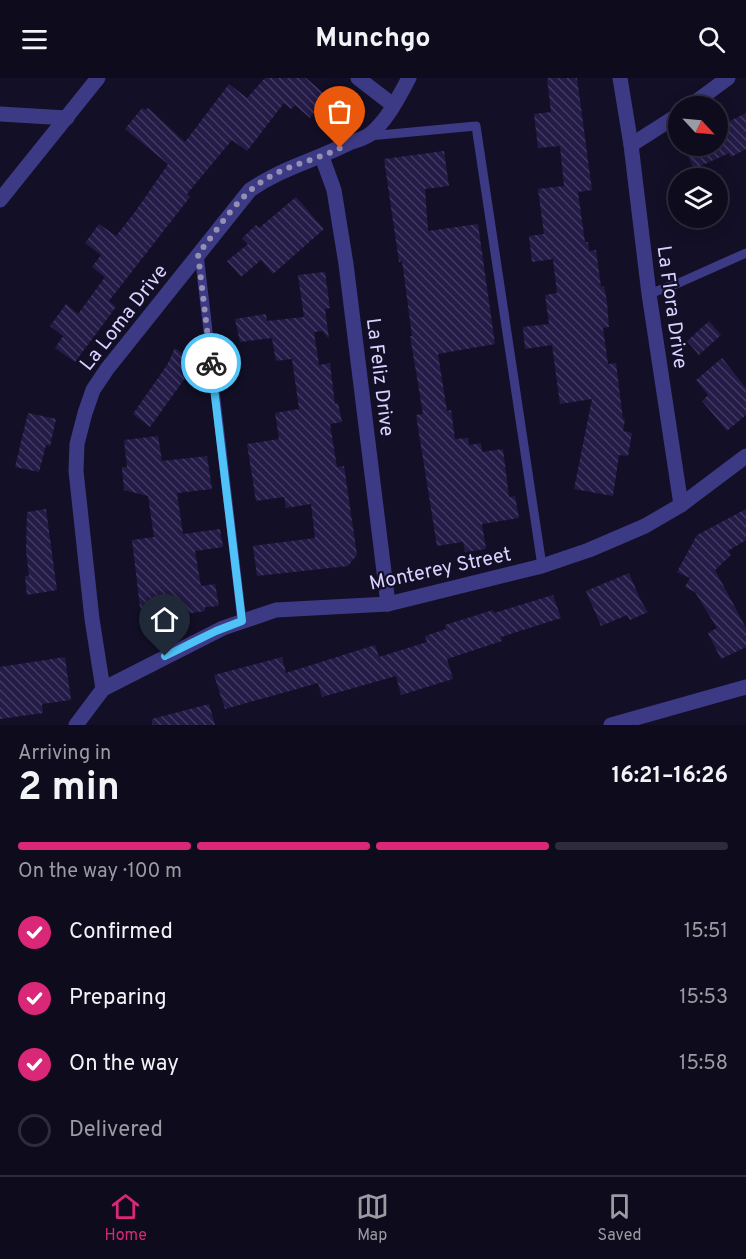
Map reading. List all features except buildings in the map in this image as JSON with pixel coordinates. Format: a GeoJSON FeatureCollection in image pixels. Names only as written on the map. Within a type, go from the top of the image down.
{"type":"FeatureCollection","features":[{"type":"Feature","properties":{"kind":"street"},"geometry":{"type":"LineString","coordinates":[[0,200],[98,78]]}},
{"type":"Feature","properties":{"kind":"street"},"geometry":{"type":"LineString","coordinates":[[358,78],[393,105]]}},
{"type":"Feature","properties":{"kind":"street","name":"La Loma Drive"},"geometry":{"type":"LineString","coordinates":[[102,689],[76,471],[77,444],[93,390],[107,369],[250,190],[269,177],[292,166],[322,157],[358,139],[367,137],[384,119],[409,78]]}},
{"type":"Feature","properties":{"kind":"street","name":"La Flora Drive"},"geometry":{"type":"LineString","coordinates":[[620,78],[631,145],[649,294],[681,505]]}},
{"type":"Feature","properties":{"kind":"street"},"geometry":{"type":"LineString","coordinates":[[704,96],[728,78]]}},
{"type":"Feature","properties":{"kind":"street"},"geometry":{"type":"LineString","coordinates":[[0,114],[67,118]]}},
{"type":"Feature","properties":{"kind":"street"},"geometry":{"type":"LineString","coordinates":[[631,145],[668,121]]}},
{"type":"Feature","properties":{"kind":"street","name":"La Feliz Drive"},"geometry":{"type":"LineString","coordinates":[[322,157],[334,190],[346,264],[388,604]]}},
{"type":"Feature","properties":{"kind":"street","name":"Monterey Street"},"geometry":{"type":"LineString","coordinates":[[76,725],[102,689],[216,631],[276,610],[388,604],[542,566],[589,550],[645,526],[681,505],[746,456]]}},
{"type":"Feature","properties":{"kind":"street"},"geometry":{"type":"LineString","coordinates":[[611,725],[746,687]]}},
{"type":"Feature","properties":{"kind":"lane"},"geometry":{"type":"LineString","coordinates":[[367,137],[476,126],[542,566]]}},
{"type":"Feature","properties":{"kind":"lane"},"geometry":{"type":"LineString","coordinates":[[649,294],[746,253]]}},
{"type":"Feature","properties":{"kind":"lane"},"geometry":{"type":"LineString","coordinates":[[198,254],[242,621]]}},
{"type":"Feature","properties":{"kind":"way so far"},"geometry":{"type":"LineString","coordinates":[[211,363],[198,254],[250,190],[269,177],[292,166],[322,157],[340,148]]}},
{"type":"Feature","properties":{"kind":"route"},"geometry":{"type":"LineString","coordinates":[[165,656],[242,621],[211,363]]}}]}
